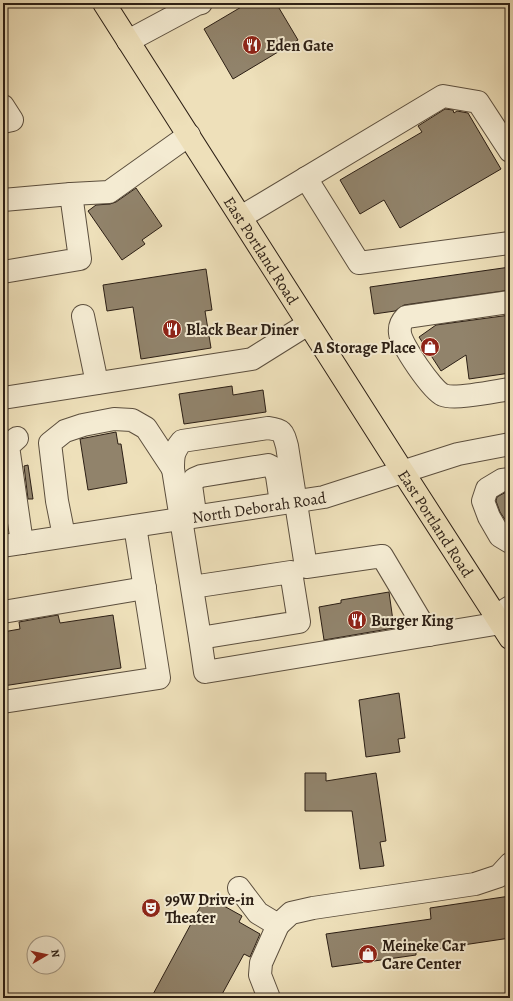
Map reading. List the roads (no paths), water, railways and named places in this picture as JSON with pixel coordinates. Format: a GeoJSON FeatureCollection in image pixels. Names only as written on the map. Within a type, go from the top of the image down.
{"type":"FeatureCollection","features":[{"type":"Feature","properties":{"kind":"main road","name":"East Portland Road"},"geometry":{"type":"LineString","coordinates":[[104,3],[403,472],[504,621]]}},
{"type":"Feature","properties":{"kind":"street"},"geometry":{"type":"LineString","coordinates":[[128,41],[196,4],[201,3]]}},
{"type":"Feature","properties":{"kind":"street"},"geometry":{"type":"LineString","coordinates":[[241,217],[443,96],[478,102],[510,151]]}},
{"type":"Feature","properties":{"kind":"street"},"geometry":{"type":"LineString","coordinates":[[3,106],[12,120],[3,122]]}},
{"type":"Feature","properties":{"kind":"street"},"geometry":{"type":"LineString","coordinates":[[3,200],[110,192],[189,136]]}},
{"type":"Feature","properties":{"kind":"street"},"geometry":{"type":"LineString","coordinates":[[306,178],[359,263],[510,243]]}},
{"type":"Feature","properties":{"kind":"street"},"geometry":{"type":"LineString","coordinates":[[3,272],[80,259],[71,194]]}},
{"type":"Feature","properties":{"kind":"street"},"geometry":{"type":"LineString","coordinates":[[510,302],[406,317],[400,323],[400,333],[403,344],[432,387],[443,395],[454,396],[510,389]]}},
{"type":"Feature","properties":{"kind":"street"},"geometry":{"type":"LineString","coordinates":[[83,316],[97,383]]}},
{"type":"Feature","properties":{"kind":"street"},"geometry":{"type":"LineString","coordinates":[[3,398],[252,359],[308,324]]}},
{"type":"Feature","properties":{"kind":"street"},"geometry":{"type":"LineString","coordinates":[[50,443],[65,431],[83,424],[108,420],[132,420],[146,428],[182,441],[268,428],[278,429],[284,434],[287,446],[289,503],[299,570],[299,622],[200,638]]}},
{"type":"Feature","properties":{"kind":"street"},"geometry":{"type":"LineString","coordinates":[[146,428],[173,469],[188,518]]}},
{"type":"Feature","properties":{"kind":"street"},"geometry":{"type":"LineString","coordinates":[[12,544],[8,446],[10,438],[28,436],[50,443]]}},
{"type":"Feature","properties":{"kind":"street"},"geometry":{"type":"LineString","coordinates":[[173,469],[177,458],[181,455],[275,440],[280,441],[287,446]]}},
{"type":"Feature","properties":{"kind":"street"},"geometry":{"type":"LineString","coordinates":[[173,469],[173,456],[182,441]]}},
{"type":"Feature","properties":{"kind":"street"},"geometry":{"type":"LineString","coordinates":[[50,443],[57,502],[64,536]]}},
{"type":"Feature","properties":{"kind":"street","name":"North Deborah Road"},"geometry":{"type":"LineString","coordinates":[[12,544],[324,497],[458,454],[510,444]]}},
{"type":"Feature","properties":{"kind":"street"},"geometry":{"type":"LineString","coordinates":[[289,503],[274,468],[268,465],[201,476],[194,479],[191,485],[188,518],[192,587],[205,672],[504,621]]}},
{"type":"Feature","properties":{"kind":"street"},"geometry":{"type":"LineString","coordinates":[[510,479],[502,480],[487,489],[483,501],[489,517],[500,536],[510,542]]}},
{"type":"Feature","properties":{"kind":"street"},"geometry":{"type":"LineString","coordinates":[[3,496],[12,544]]}},
{"type":"Feature","properties":{"kind":"street"},"geometry":{"type":"LineString","coordinates":[[3,702],[159,678],[135,526]]}},
{"type":"Feature","properties":{"kind":"street"},"geometry":{"type":"LineString","coordinates":[[192,587],[382,556],[429,635]]}},
{"type":"Feature","properties":{"kind":"street"},"geometry":{"type":"LineString","coordinates":[[3,612],[145,588]]}},
{"type":"Feature","properties":{"kind":"street"},"geometry":{"type":"LineString","coordinates":[[269,998],[260,974],[261,963],[278,925],[291,913],[313,908],[475,884],[499,876],[510,864]]}},
{"type":"Feature","properties":{"kind":"street"},"geometry":{"type":"LineString","coordinates":[[239,888],[258,913],[278,925]]}},
{"type":"Feature","properties":{"kind":"place","name":"Eden Gate"},"geometry":{"type":"Point","coordinates":[252,45]}},
{"type":"Feature","properties":{"kind":"place","name":"Black Bear Diner"},"geometry":{"type":"Point","coordinates":[172,329]}},
{"type":"Feature","properties":{"kind":"place","name":"A Storage Place"},"geometry":{"type":"Point","coordinates":[430,347]}},
{"type":"Feature","properties":{"kind":"place","name":"Burger King"},"geometry":{"type":"Point","coordinates":[357,620]}},
{"type":"Feature","properties":{"kind":"place","name":"99W Drive-in Theater"},"geometry":{"type":"Point","coordinates":[151,908]}},
{"type":"Feature","properties":{"kind":"place","name":"Meineke Car Care Center"},"geometry":{"type":"Point","coordinates":[368,954]}}]}
